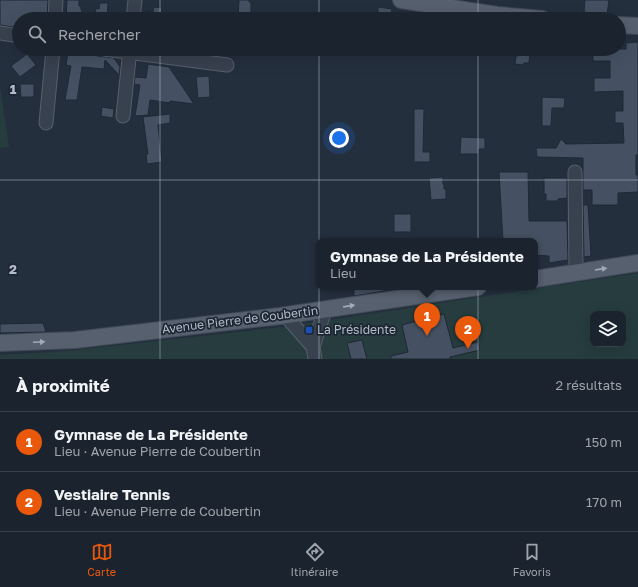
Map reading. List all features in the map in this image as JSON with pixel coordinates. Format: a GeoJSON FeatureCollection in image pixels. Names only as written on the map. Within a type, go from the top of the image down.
{"type":"FeatureCollection","features":[{"type":"Feature","properties":{"kind":"main road"},"geometry":{"type":"LineString","coordinates":[[401,0],[478,12]]}},
{"type":"Feature","properties":{"kind":"main road"},"geometry":{"type":"LineString","coordinates":[[626,25],[638,26]]}},
{"type":"Feature","properties":{"kind":"main road"},"geometry":{"type":"LineString","coordinates":[[538,279],[638,263]]}},
{"type":"Feature","properties":{"kind":"main road","name":"Avenue Pierre de Coubertin"},"geometry":{"type":"LineString","coordinates":[[0,343],[75,340],[325,310],[458,290]]}},
{"type":"Feature","properties":{"kind":"street"},"geometry":{"type":"LineString","coordinates":[[55,12],[56,0]]}},
{"type":"Feature","properties":{"kind":"street"},"geometry":{"type":"LineString","coordinates":[[134,12],[135,0]]}},
{"type":"Feature","properties":{"kind":"street"},"geometry":{"type":"LineString","coordinates":[[0,33],[12,35]]}},
{"type":"Feature","properties":{"kind":"street"},"geometry":{"type":"LineString","coordinates":[[46,123],[52,56]]}},
{"type":"Feature","properties":{"kind":"street"},"geometry":{"type":"LineString","coordinates":[[122,116],[129,56]]}},
{"type":"Feature","properties":{"kind":"street"},"geometry":{"type":"LineString","coordinates":[[165,56],[227,65]]}},
{"type":"Feature","properties":{"kind":"street"},"geometry":{"type":"LineString","coordinates":[[575,172],[576,273]]}},
{"type":"Feature","properties":{"kind":"street"},"geometry":{"type":"LineString","coordinates":[[314,353],[325,310]]}},
{"type":"Feature","properties":{"kind":"street"},"geometry":{"type":"LineString","coordinates":[[285,315],[314,353]]}},
{"type":"Feature","properties":{"kind":"green space"},"geometry":{"type":"Polygon","coordinates":[[[0,86],[9,147],[0,148],[0,86]]]}},
{"type":"Feature","properties":{"kind":"green space"},"geometry":{"type":"Polygon","coordinates":[[[638,273],[638,359],[0,359],[0,355],[66,351],[282,327],[526,290],[538,290],[538,288],[638,273]]]}},
{"type":"Feature","properties":{"kind":"building"},"geometry":{"type":"Polygon","coordinates":[[[0,0],[48,0],[47,12],[12,12],[12,27],[0,25],[0,0]]]}},
{"type":"Feature","properties":{"kind":"building"},"geometry":{"type":"Polygon","coordinates":[[[67,0],[79,0],[79,6],[81,6],[82,12],[66,12],[67,0]]]}},
{"type":"Feature","properties":{"kind":"building"},"geometry":{"type":"Polygon","coordinates":[[[239,0],[249,0],[249,2],[251,2],[251,12],[238,12],[239,0]]]}},
{"type":"Feature","properties":{"kind":"building"},"geometry":{"type":"Polygon","coordinates":[[[585,0],[609,0],[607,12],[584,12],[585,0]]]}},
{"type":"Feature","properties":{"kind":"building"},"geometry":{"type":"Polygon","coordinates":[[[100,3],[108,3],[107,12],[96,12],[96,8],[99,9],[100,3]]]}},
{"type":"Feature","properties":{"kind":"building"},"geometry":{"type":"Polygon","coordinates":[[[154,7],[162,8],[161,12],[153,12],[154,7]]]}},
{"type":"Feature","properties":{"kind":"building"},"geometry":{"type":"Polygon","coordinates":[[[378,7],[392,9],[392,12],[378,12],[378,7]]]}},
{"type":"Feature","properties":{"kind":"building"},"geometry":{"type":"Polygon","coordinates":[[[638,42],[638,155],[636,155],[636,175],[638,175],[638,192],[618,193],[618,205],[592,205],[592,190],[583,190],[583,158],[537,157],[536,148],[556,148],[561,139],[566,144],[624,143],[623,123],[615,123],[615,111],[623,111],[623,91],[594,92],[594,78],[610,78],[610,61],[593,61],[593,56],[626,56],[626,43],[638,42]]]}},
{"type":"Feature","properties":{"kind":"building"},"geometry":{"type":"Polygon","coordinates":[[[24,56],[29,56],[36,65],[20,77],[11,66],[24,56]]]}},
{"type":"Feature","properties":{"kind":"building"},"geometry":{"type":"Polygon","coordinates":[[[67,56],[99,56],[114,58],[120,67],[119,75],[105,60],[104,69],[82,67],[77,100],[65,100],[71,66],[66,65],[67,56]]]}},
{"type":"Feature","properties":{"kind":"building"},"geometry":{"type":"Polygon","coordinates":[[[516,56],[530,56],[529,63],[524,63],[523,65],[515,64],[516,56]]]}},
{"type":"Feature","properties":{"kind":"building"},"geometry":{"type":"Polygon","coordinates":[[[148,64],[169,67],[194,104],[150,100],[148,115],[135,116],[140,85],[134,84],[135,77],[146,78],[148,64]]]}},
{"type":"Feature","properties":{"kind":"building"},"geometry":{"type":"Polygon","coordinates":[[[209,76],[210,97],[198,98],[196,77],[209,76]]]}},
{"type":"Feature","properties":{"kind":"building"},"geometry":{"type":"Polygon","coordinates":[[[20,84],[34,84],[34,97],[21,97],[20,84]]]}},
{"type":"Feature","properties":{"kind":"building"},"geometry":{"type":"Polygon","coordinates":[[[542,97],[565,98],[564,108],[552,108],[551,126],[542,126],[542,97]]]}},
{"type":"Feature","properties":{"kind":"building"},"geometry":{"type":"Polygon","coordinates":[[[102,107],[114,109],[113,118],[101,116],[102,107]]]}},
{"type":"Feature","properties":{"kind":"building"},"geometry":{"type":"Polygon","coordinates":[[[414,109],[424,109],[423,152],[430,152],[430,162],[414,162],[414,109]]]}},
{"type":"Feature","properties":{"kind":"building"},"geometry":{"type":"Polygon","coordinates":[[[170,114],[170,123],[158,125],[162,162],[147,164],[146,154],[148,154],[143,117],[170,114]]]}},
{"type":"Feature","properties":{"kind":"building"},"geometry":{"type":"Polygon","coordinates":[[[461,137],[485,138],[485,149],[479,149],[479,154],[460,154],[461,137]]]}},
{"type":"Feature","properties":{"kind":"building"},"geometry":{"type":"Polygon","coordinates":[[[499,172],[528,172],[529,221],[567,221],[568,260],[549,263],[549,256],[538,255],[538,238],[503,238],[499,172]]]}},
{"type":"Feature","properties":{"kind":"building"},"geometry":{"type":"Polygon","coordinates":[[[443,177],[444,189],[446,189],[446,199],[431,200],[429,178],[443,177]]]}},
{"type":"Feature","properties":{"kind":"building"},"geometry":{"type":"Polygon","coordinates":[[[544,178],[567,178],[567,198],[558,199],[558,201],[546,201],[546,194],[544,194],[544,178]]]}},
{"type":"Feature","properties":{"kind":"building"},"geometry":{"type":"Polygon","coordinates":[[[583,205],[588,205],[591,256],[584,257],[583,205]]]}},
{"type":"Feature","properties":{"kind":"building"},"geometry":{"type":"Polygon","coordinates":[[[394,214],[411,214],[411,232],[394,232],[394,214]]]}},
{"type":"Feature","properties":{"kind":"building"},"geometry":{"type":"Polygon","coordinates":[[[354,290],[384,290],[384,291],[354,296],[354,290]]]}},
{"type":"Feature","properties":{"kind":"building"},"geometry":{"type":"Polygon","coordinates":[[[444,314],[453,348],[478,342],[480,350],[450,357],[450,359],[391,359],[391,356],[408,352],[402,325],[444,314]]]}},
{"type":"Feature","properties":{"kind":"building"},"geometry":{"type":"Polygon","coordinates":[[[43,323],[46,332],[0,333],[0,324],[43,323]]]}},
{"type":"Feature","properties":{"kind":"building"},"geometry":{"type":"Polygon","coordinates":[[[362,340],[367,359],[351,359],[347,343],[362,340]]]}},
{"type":"Feature","properties":{"kind":"place","name":"La Présidente"},"geometry":{"type":"Point","coordinates":[309,330]}},
{"type":"Feature","properties":{"kind":"place","name":"Gymnase de La Présidente"},"geometry":{"type":"Point","coordinates":[427,336]}},
{"type":"Feature","properties":{"kind":"place","name":"Vestiaire Tennis"},"geometry":{"type":"Point","coordinates":[468,349]}}]}
